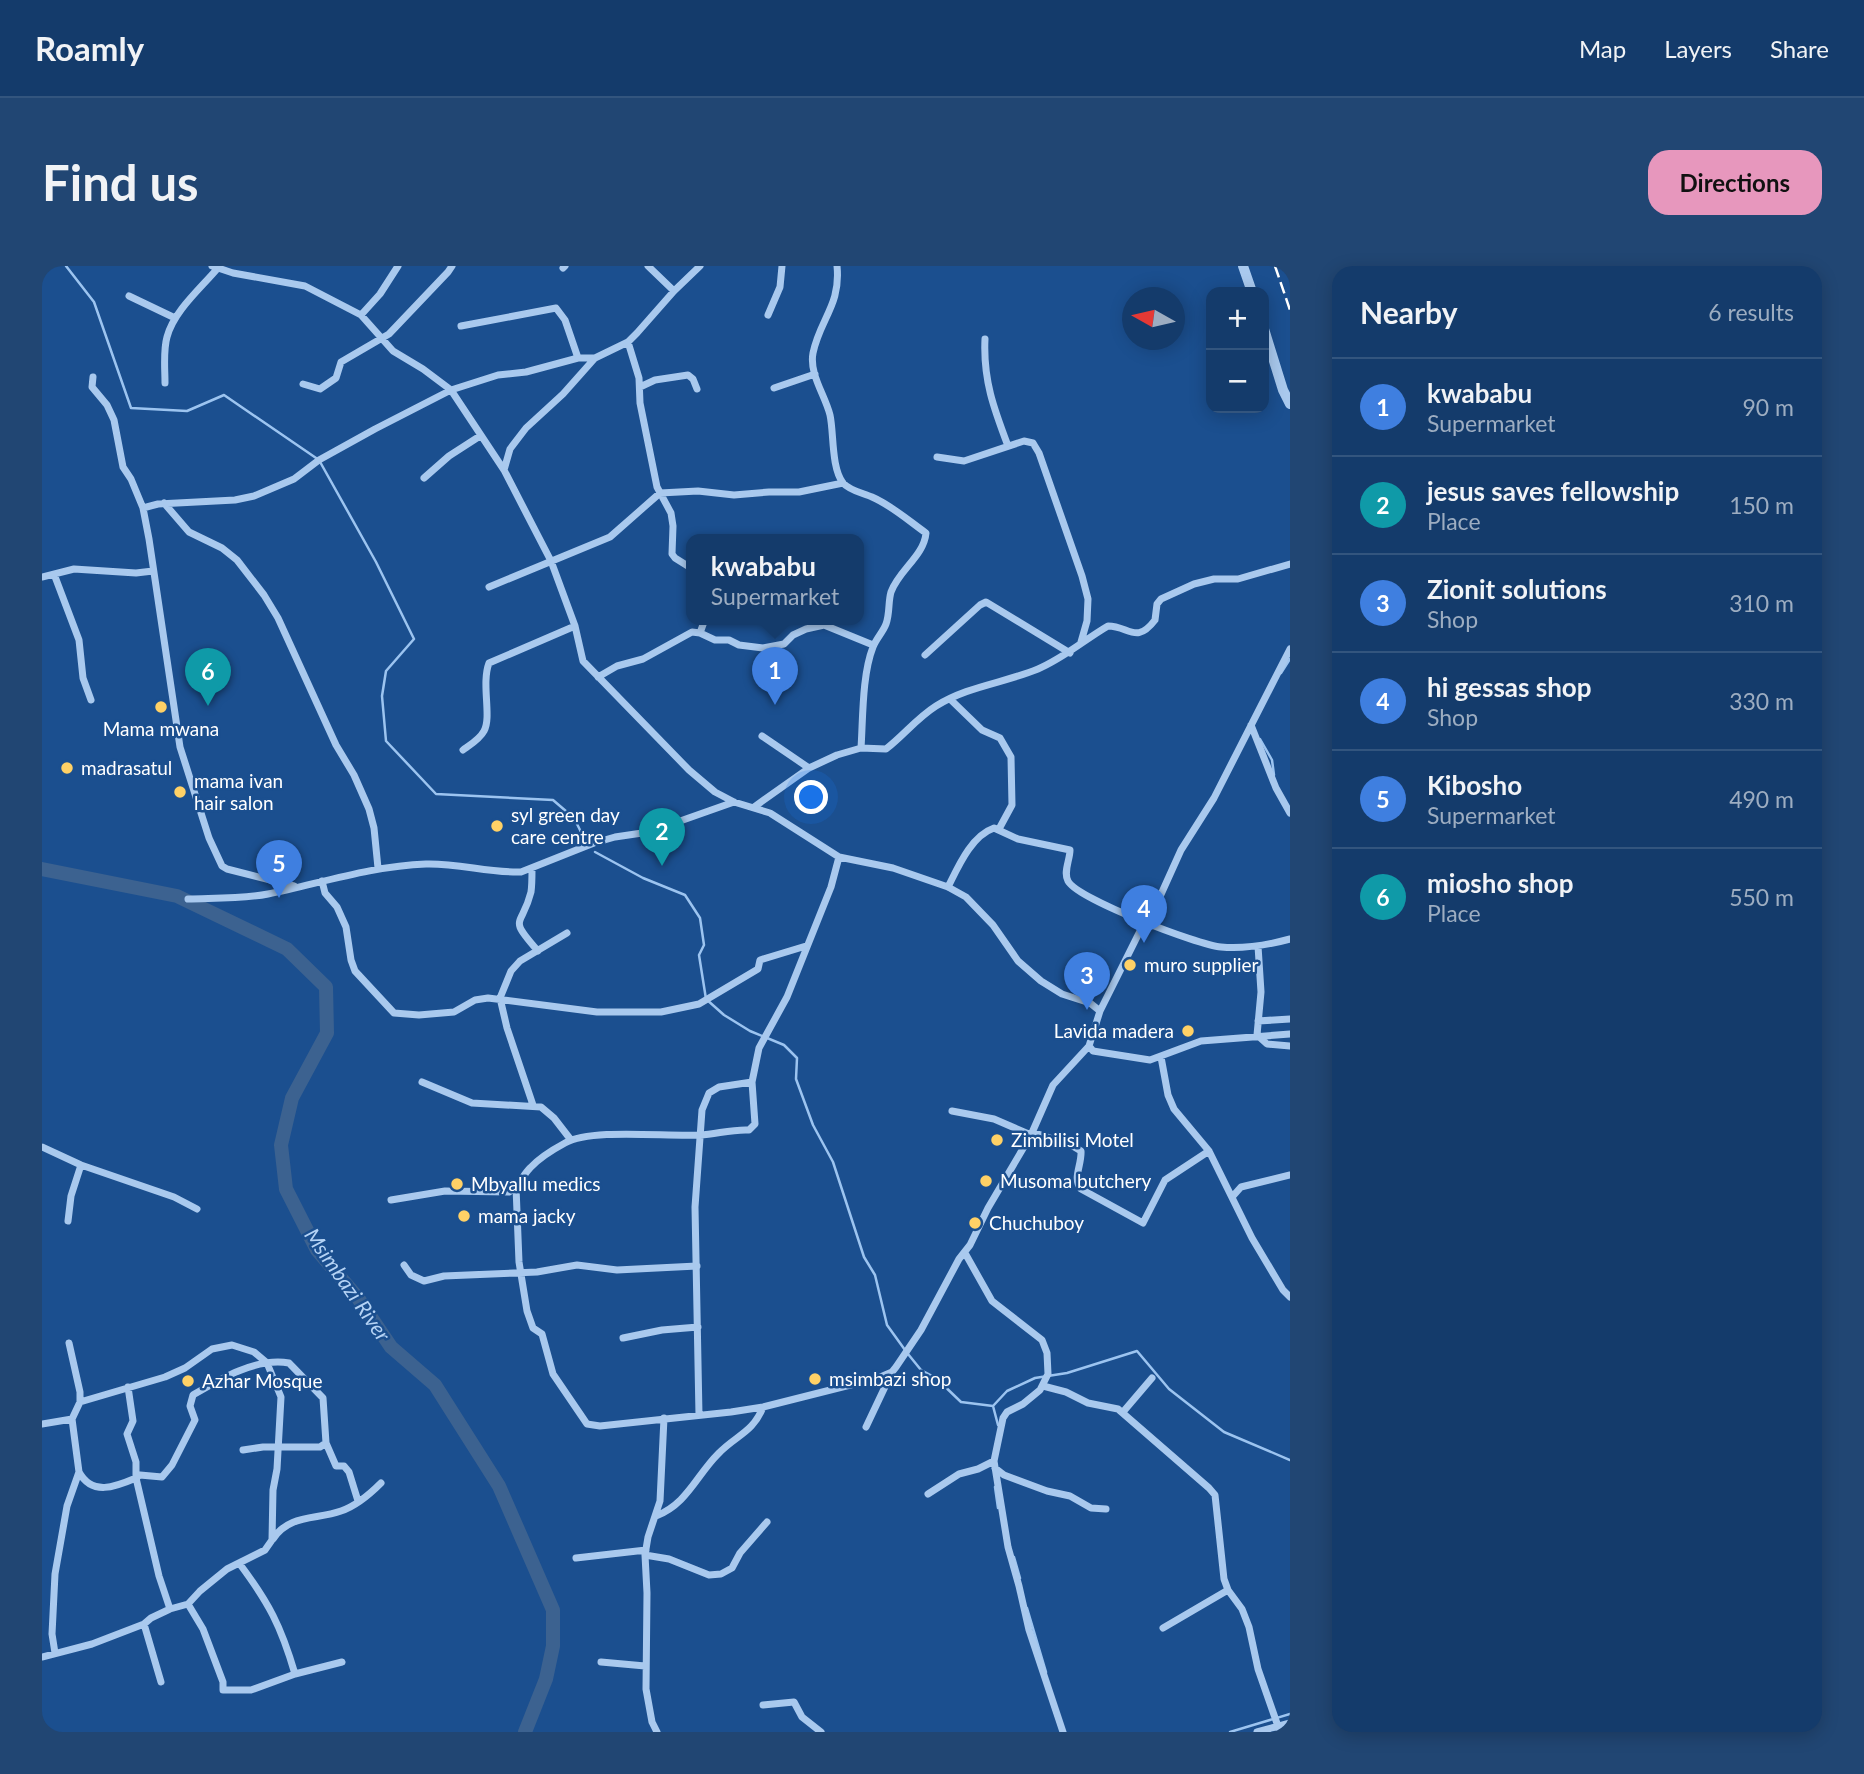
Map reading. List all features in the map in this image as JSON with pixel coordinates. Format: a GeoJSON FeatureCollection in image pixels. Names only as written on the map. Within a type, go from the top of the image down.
{"type":"FeatureCollection","features":[{"type":"Feature","properties":{"kind":"street"},"geometry":{"type":"LineString","coordinates":[[361,315],[380,294],[398,266]]}},
{"type":"Feature","properties":{"kind":"street"},"geometry":{"type":"LineString","coordinates":[[303,384],[323,387],[336,378],[341,362],[398,326],[452,266]]}},
{"type":"Feature","properties":{"kind":"street"},"geometry":{"type":"LineString","coordinates":[[648,266],[674,291]]}},
{"type":"Feature","properties":{"kind":"street"},"geometry":{"type":"LineString","coordinates":[[504,470],[510,449],[517,439],[595,358],[628,342],[700,266]]}},
{"type":"Feature","properties":{"kind":"street"},"geometry":{"type":"LineString","coordinates":[[768,314],[780,287],[782,266]]}},
{"type":"Feature","properties":{"kind":"street"},"geometry":{"type":"LineString","coordinates":[[837,266],[837,294],[819,334],[813,355],[815,374],[831,417],[832,448],[843,482],[855,491],[874,497],[926,533],[925,543],[899,576],[891,592],[887,622],[881,636],[873,645],[867,676],[861,748]]}},
{"type":"Feature","properties":{"kind":"street"},"geometry":{"type":"LineString","coordinates":[[1243,266],[1250,287]]}},
{"type":"Feature","properties":{"kind":"street"},"geometry":{"type":"LineString","coordinates":[[165,383],[166,338],[175,318],[214,267],[306,286],[361,315],[393,351],[424,369],[451,390],[504,470],[551,561],[575,626],[583,661],[688,770],[715,792],[734,802],[770,813],[839,857],[893,868],[948,887],[966,897],[993,925],[1018,961],[1041,981],[1062,994],[1090,1003],[1100,1011]]}},
{"type":"Feature","properties":{"kind":"street"},"geometry":{"type":"LineString","coordinates":[[129,296],[175,318]]}},
{"type":"Feature","properties":{"kind":"street"},"geometry":{"type":"LineString","coordinates":[[461,327],[556,308],[565,320],[578,358]]}},
{"type":"Feature","properties":{"kind":"street"},"geometry":{"type":"LineString","coordinates":[[985,339],[984,365],[988,388],[1008,446]]}},
{"type":"Feature","properties":{"kind":"street"},"geometry":{"type":"LineString","coordinates":[[628,342],[640,387],[640,403],[660,493],[671,513],[674,526],[672,554],[686,565]]}},
{"type":"Feature","properties":{"kind":"street"},"geometry":{"type":"LineString","coordinates":[[1269,345],[1290,404]]}},
{"type":"Feature","properties":{"kind":"street"},"geometry":{"type":"LineString","coordinates":[[142,508],[164,503],[243,499],[274,489],[294,479],[318,460],[451,390],[498,375],[526,372],[578,358],[595,358]]}},
{"type":"Feature","properties":{"kind":"street"},"geometry":{"type":"LineString","coordinates":[[774,388],[815,374]]}},
{"type":"Feature","properties":{"kind":"street"},"geometry":{"type":"LineString","coordinates":[[640,387],[655,380],[688,375],[697,389]]}},
{"type":"Feature","properties":{"kind":"street"},"geometry":{"type":"LineString","coordinates":[[93,377],[92,387],[111,412],[123,467],[131,479],[142,508],[180,747],[209,838],[222,866],[227,869],[294,886]]}},
{"type":"Feature","properties":{"kind":"street"},"geometry":{"type":"LineString","coordinates":[[424,478],[449,456],[481,436]]}},
{"type":"Feature","properties":{"kind":"street"},"geometry":{"type":"LineString","coordinates":[[937,457],[964,461],[1024,441],[1033,443],[1088,599],[1087,621],[1081,643]]}},
{"type":"Feature","properties":{"kind":"street"},"geometry":{"type":"LineString","coordinates":[[489,587],[610,537],[660,493],[698,491],[734,495],[799,492],[843,482]]}},
{"type":"Feature","properties":{"kind":"street"},"geometry":{"type":"LineString","coordinates":[[164,503],[189,532],[222,548],[237,560],[278,618],[336,745],[354,775],[369,809],[375,835],[377,869]]}},
{"type":"Feature","properties":{"kind":"street"},"geometry":{"type":"LineString","coordinates":[[754,807],[809,768],[861,748],[886,749],[918,719],[950,699],[977,686],[1034,670],[1070,653],[1108,626],[1136,634],[1145,631],[1155,620],[1157,604],[1161,599],[1194,584],[1214,579],[1238,579],[1290,564]]}},
{"type":"Feature","properties":{"kind":"street"},"geometry":{"type":"LineString","coordinates":[[42,577],[74,569],[136,573],[153,571]]}},
{"type":"Feature","properties":{"kind":"street"},"geometry":{"type":"LineString","coordinates":[[54,574],[79,640],[83,678],[91,700]]}},
{"type":"Feature","properties":{"kind":"street"},"geometry":{"type":"LineString","coordinates":[[925,655],[979,605],[986,602],[1070,653]]}},
{"type":"Feature","properties":{"kind":"street"},"geometry":{"type":"LineString","coordinates":[[700,633],[703,625]]}},
{"type":"Feature","properties":{"kind":"street"},"geometry":{"type":"LineString","coordinates":[[598,677],[617,666],[643,659],[692,632],[715,640],[729,640],[738,645],[763,648],[784,644],[793,635],[824,625],[873,645]]}},
{"type":"Feature","properties":{"kind":"street"},"geometry":{"type":"LineString","coordinates":[[463,750],[483,734],[487,726],[485,692],[489,663],[575,626]]}},
{"type":"Feature","properties":{"kind":"street"},"geometry":{"type":"LineString","coordinates":[[866,1427],[892,1372],[921,1330],[1031,1134],[1053,1086],[1089,1046],[1100,1011],[1145,921],[1158,901],[1181,849],[1214,798],[1290,649]]}},
{"type":"Feature","properties":{"kind":"street"},"geometry":{"type":"LineString","coordinates":[[950,699],[982,730],[1000,738],[1011,757],[1012,805],[999,829]]}},
{"type":"Feature","properties":{"kind":"street"},"geometry":{"type":"LineString","coordinates":[[1251,725],[1276,788],[1290,813]]}},
{"type":"Feature","properties":{"kind":"street"},"geometry":{"type":"LineString","coordinates":[[762,736],[809,768]]}},
{"type":"Feature","properties":{"kind":"street"},"geometry":{"type":"LineString","coordinates":[[188,900],[267,894],[377,869],[426,864],[465,865],[509,873],[532,869],[594,843],[649,832],[734,802]]}},
{"type":"Feature","properties":{"kind":"street"},"geometry":{"type":"LineString","coordinates":[[948,887],[972,845],[987,831],[999,829],[1018,839],[1070,850],[1066,879],[1070,885],[1096,901],[1196,942],[1217,947],[1258,946],[1290,939]]}},
{"type":"Feature","properties":{"kind":"street"},"geometry":{"type":"LineString","coordinates":[[839,857],[831,887],[787,997],[759,1048],[752,1082],[755,1124],[749,1130],[732,1129],[701,1135],[604,1134],[571,1140],[539,1159],[523,1175],[516,1187],[520,1273],[527,1311],[533,1328],[542,1334],[553,1374],[587,1424],[600,1426],[763,1406],[868,1381],[892,1372]]}},
{"type":"Feature","properties":{"kind":"street"},"geometry":{"type":"LineString","coordinates":[[532,869],[531,892],[519,919],[519,926],[538,951]]}},
{"type":"Feature","properties":{"kind":"street"},"geometry":{"type":"LineString","coordinates":[[322,881],[323,889],[337,907],[346,927],[352,967],[394,1013],[419,1016],[454,1012],[475,1000],[500,998],[610,1013],[662,1012],[699,1004],[758,968],[760,960],[806,946]]}},
{"type":"Feature","properties":{"kind":"street"},"geometry":{"type":"LineString","coordinates":[[533,1105],[501,1012],[500,998],[511,971],[520,961],[567,933]]}},
{"type":"Feature","properties":{"kind":"street"},"geometry":{"type":"LineString","coordinates":[[1257,1035],[1261,979],[1258,946]]}},
{"type":"Feature","properties":{"kind":"street"},"geometry":{"type":"LineString","coordinates":[[1258,1021],[1290,1020]]}},
{"type":"Feature","properties":{"kind":"street"},"geometry":{"type":"LineString","coordinates":[[1089,1046],[1093,1051],[1150,1060],[1200,1041],[1290,1034]]}},
{"type":"Feature","properties":{"kind":"street"},"geometry":{"type":"LineString","coordinates":[[1257,1035],[1267,1044],[1290,1046]]}},
{"type":"Feature","properties":{"kind":"street"},"geometry":{"type":"LineString","coordinates":[[1161,1057],[1168,1095],[1174,1109],[1209,1151],[1252,1238],[1290,1297]]}},
{"type":"Feature","properties":{"kind":"street"},"geometry":{"type":"LineString","coordinates":[[422,1082],[472,1103],[533,1105],[544,1109],[571,1140]]}},
{"type":"Feature","properties":{"kind":"street"},"geometry":{"type":"LineString","coordinates":[[699,1415],[695,1207],[702,1110],[709,1093],[719,1087],[752,1082]]}},
{"type":"Feature","properties":{"kind":"street"},"geometry":{"type":"LineString","coordinates":[[952,1111],[987,1117],[1031,1134],[1071,1145],[1081,1151],[1082,1161],[1076,1178],[1081,1189],[1143,1223],[1165,1180],[1209,1151]]}},
{"type":"Feature","properties":{"kind":"street"},"geometry":{"type":"LineString","coordinates":[[42,1147],[80,1166],[174,1197],[197,1209]]}},
{"type":"Feature","properties":{"kind":"street"},"geometry":{"type":"LineString","coordinates":[[68,1221],[71,1196],[80,1166]]}},
{"type":"Feature","properties":{"kind":"street"},"geometry":{"type":"LineString","coordinates":[[1233,1196],[1241,1187],[1290,1175]]}},
{"type":"Feature","properties":{"kind":"street"},"geometry":{"type":"LineString","coordinates":[[391,1200],[454,1190],[503,1193],[516,1187]]}},
{"type":"Feature","properties":{"kind":"street"},"geometry":{"type":"LineString","coordinates":[[965,1253],[992,1301],[1042,1340],[1047,1353],[1048,1374],[1037,1395],[1012,1408],[1003,1418],[994,1465],[1008,1547],[1029,1630],[1063,1732]]}},
{"type":"Feature","properties":{"kind":"street"},"geometry":{"type":"LineString","coordinates":[[404,1265],[411,1275],[424,1281],[444,1276],[559,1270],[577,1265],[617,1270],[697,1266]]}},
{"type":"Feature","properties":{"kind":"street"},"geometry":{"type":"LineString","coordinates":[[624,1338],[662,1330],[698,1327]]}},
{"type":"Feature","properties":{"kind":"street"},"geometry":{"type":"LineString","coordinates":[[69,1343],[80,1392],[80,1402],[72,1419],[79,1472],[83,1481],[93,1488],[109,1488],[140,1475],[156,1478],[166,1474],[195,1420],[190,1406],[193,1395],[214,1382],[233,1376],[239,1370],[267,1363],[289,1363],[323,1398],[326,1443],[336,1466],[344,1466],[349,1472],[358,1501]]}},
{"type":"Feature","properties":{"kind":"street"},"geometry":{"type":"LineString","coordinates":[[80,1402],[186,1368],[212,1349],[232,1345],[254,1352],[267,1363],[281,1397],[273,1490],[272,1540]]}},
{"type":"Feature","properties":{"kind":"street"},"geometry":{"type":"LineString","coordinates":[[1123,1412],[1152,1378]]}},
{"type":"Feature","properties":{"kind":"street"},"geometry":{"type":"LineString","coordinates":[[1043,1386],[1066,1392],[1088,1403],[1123,1412],[1214,1495],[1218,1538],[1228,1590],[1242,1609],[1249,1627],[1258,1669],[1279,1729]]}},
{"type":"Feature","properties":{"kind":"street"},"geometry":{"type":"LineString","coordinates":[[128,1387],[133,1421],[127,1434],[136,1462],[136,1478],[159,1576],[170,1609]]}},
{"type":"Feature","properties":{"kind":"street"},"geometry":{"type":"LineString","coordinates":[[656,1516],[674,1507],[716,1455],[756,1424],[763,1406]]}},
{"type":"Feature","properties":{"kind":"street"},"geometry":{"type":"LineString","coordinates":[[657,1732],[652,1722],[646,1689],[646,1553],[662,1480],[664,1418]]}},
{"type":"Feature","properties":{"kind":"street"},"geometry":{"type":"LineString","coordinates":[[42,1424],[72,1419]]}},
{"type":"Feature","properties":{"kind":"street"},"geometry":{"type":"LineString","coordinates":[[243,1450],[320,1447],[326,1443]]}},
{"type":"Feature","properties":{"kind":"street"},"geometry":{"type":"LineString","coordinates":[[928,1494],[959,1474],[994,1465]]}},
{"type":"Feature","properties":{"kind":"street"},"geometry":{"type":"LineString","coordinates":[[994,1465],[1004,1475],[1046,1492],[1070,1496],[1091,1508],[1106,1509]]}},
{"type":"Feature","properties":{"kind":"street"},"geometry":{"type":"LineString","coordinates":[[55,1653],[52,1634],[55,1574],[65,1514],[79,1472]]}},
{"type":"Feature","properties":{"kind":"street"},"geometry":{"type":"LineString","coordinates":[[42,1657],[92,1644],[144,1624],[170,1609],[188,1604],[200,1591],[239,1563],[265,1550],[277,1532],[295,1520],[338,1513],[381,1483]]}},
{"type":"Feature","properties":{"kind":"street"},"geometry":{"type":"LineString","coordinates":[[576,1558],[646,1553],[709,1575],[721,1574],[732,1568],[740,1553],[767,1522]]}},
{"type":"Feature","properties":{"kind":"street"},"geometry":{"type":"LineString","coordinates":[[239,1563],[276,1618],[295,1674]]}},
{"type":"Feature","properties":{"kind":"street"},"geometry":{"type":"LineString","coordinates":[[1163,1628],[1228,1590]]}},
{"type":"Feature","properties":{"kind":"street"},"geometry":{"type":"LineString","coordinates":[[188,1604],[203,1629],[223,1682],[223,1689],[251,1690],[295,1674],[342,1662]]}},
{"type":"Feature","properties":{"kind":"street"},"geometry":{"type":"LineString","coordinates":[[144,1624],[161,1682]]}},
{"type":"Feature","properties":{"kind":"street"},"geometry":{"type":"LineString","coordinates":[[601,1662],[645,1666]]}},
{"type":"Feature","properties":{"kind":"street"},"geometry":{"type":"LineString","coordinates":[[763,1705],[794,1702],[802,1717],[821,1732]]}},
{"type":"Feature","properties":{"kind":"street"},"geometry":{"type":"LineString","coordinates":[[1257,1732],[1279,1729],[1290,1723]]}},
{"type":"Feature","properties":{"kind":"waterway"},"geometry":{"type":"LineString","coordinates":[[66,266],[94,302],[131,408],[187,411],[224,395],[319,460],[376,562],[414,639],[386,671],[382,696],[386,741],[436,794],[553,800],[574,818],[585,840]]}},
{"type":"Feature","properties":{"kind":"waterway"},"geometry":{"type":"LineString","coordinates":[[1281,673],[1290,659]]}},
{"type":"Feature","properties":{"kind":"waterway"},"geometry":{"type":"LineString","coordinates":[[1260,739],[1272,760],[1274,775]]}},
{"type":"Feature","properties":{"kind":"waterway"},"geometry":{"type":"LineString","coordinates":[[595,852],[643,878],[685,895],[700,918],[704,945],[699,955],[706,999],[724,1015],[750,1031],[784,1045],[797,1058],[796,1079],[813,1125],[833,1162],[864,1257],[875,1275],[887,1325],[905,1350]]}},
{"type":"Feature","properties":{"kind":"waterway","name":"Msimbazi River"},"geometry":{"type":"LineString","coordinates":[[42,869],[177,896],[287,949],[326,987],[327,1033],[292,1098],[281,1145],[286,1189],[317,1250],[358,1298],[391,1347],[435,1385],[499,1486],[553,1610],[553,1646],[546,1679],[525,1732]]}},
{"type":"Feature","properties":{"kind":"waterway"},"geometry":{"type":"LineString","coordinates":[[908,1354],[921,1370],[936,1378],[961,1402],[993,1406],[1007,1391],[1035,1378],[1067,1373],[1137,1351],[1169,1389],[1224,1432],[1290,1460]]}},
{"type":"Feature","properties":{"kind":"waterway"},"geometry":{"type":"LineString","coordinates":[[993,1406],[998,1425]]}},
{"type":"Feature","properties":{"kind":"waterway"},"geometry":{"type":"LineString","coordinates":[[995,1487],[998,1508]]}},
{"type":"Feature","properties":{"kind":"waterway"},"geometry":{"type":"LineString","coordinates":[[1014,1557],[1020,1578]]}},
{"type":"Feature","properties":{"kind":"waterway"},"geometry":{"type":"LineString","coordinates":[[1027,1608],[1046,1672]]}},
{"type":"Feature","properties":{"kind":"waterway"},"geometry":{"type":"LineString","coordinates":[[1230,1732],[1290,1714]]}},
{"type":"Feature","properties":{"kind":"railway"},"geometry":{"type":"LineString","coordinates":[[1275,266],[1290,310]]}},
{"type":"Feature","properties":{"kind":"place","name":"kwababu"},"geometry":{"type":"Point","coordinates":[775,705]}},
{"type":"Feature","properties":{"kind":"place","name":"miosho shop"},"geometry":{"type":"Point","coordinates":[208,706]}},
{"type":"Feature","properties":{"kind":"place","name":"Mama mwana"},"geometry":{"type":"Point","coordinates":[161,707]}},
{"type":"Feature","properties":{"kind":"place","name":"madrasatul"},"geometry":{"type":"Point","coordinates":[67,768]}},
{"type":"Feature","properties":{"kind":"place","name":"mama ivan hair salon"},"geometry":{"type":"Point","coordinates":[180,792]}},
{"type":"Feature","properties":{"kind":"place","name":"syl green day care centre"},"geometry":{"type":"Point","coordinates":[497,826]}},
{"type":"Feature","properties":{"kind":"place","name":"jesus saves fellowship"},"geometry":{"type":"Point","coordinates":[662,866]}},
{"type":"Feature","properties":{"kind":"place","name":"Kibosho"},"geometry":{"type":"Point","coordinates":[279,898]}},
{"type":"Feature","properties":{"kind":"place","name":"hi gessas shop"},"geometry":{"type":"Point","coordinates":[1144,943]}},
{"type":"Feature","properties":{"kind":"place","name":"muro supplier"},"geometry":{"type":"Point","coordinates":[1130,965]}},
{"type":"Feature","properties":{"kind":"place","name":"Zionit solutions"},"geometry":{"type":"Point","coordinates":[1087,1010]}},
{"type":"Feature","properties":{"kind":"place","name":"Lavida madera"},"geometry":{"type":"Point","coordinates":[1188,1031]}},
{"type":"Feature","properties":{"kind":"place","name":"Zimbilisi Motel"},"geometry":{"type":"Point","coordinates":[997,1140]}},
{"type":"Feature","properties":{"kind":"place","name":"Musoma butchery"},"geometry":{"type":"Point","coordinates":[986,1181]}},
{"type":"Feature","properties":{"kind":"place","name":"Mbyallu medics"},"geometry":{"type":"Point","coordinates":[457,1184]}},
{"type":"Feature","properties":{"kind":"place","name":"mama jacky"},"geometry":{"type":"Point","coordinates":[464,1216]}},
{"type":"Feature","properties":{"kind":"place","name":"Chuchuboy"},"geometry":{"type":"Point","coordinates":[975,1223]}},
{"type":"Feature","properties":{"kind":"place","name":"msimbazi shop"},"geometry":{"type":"Point","coordinates":[815,1379]}},
{"type":"Feature","properties":{"kind":"place","name":"Azhar Mosque"},"geometry":{"type":"Point","coordinates":[188,1381]}}]}
